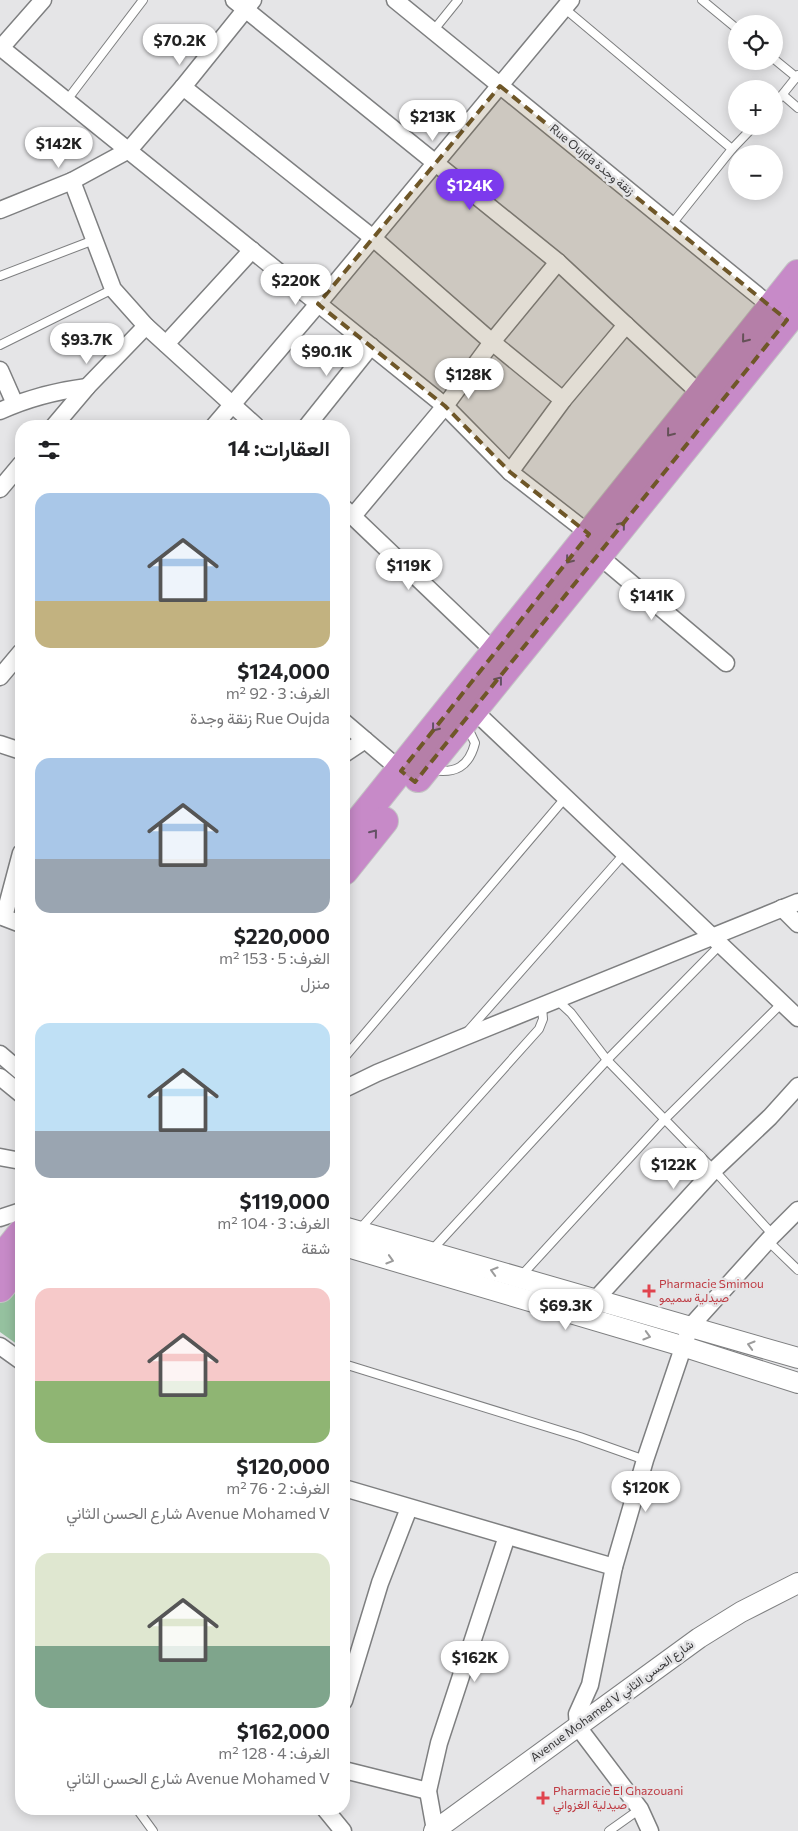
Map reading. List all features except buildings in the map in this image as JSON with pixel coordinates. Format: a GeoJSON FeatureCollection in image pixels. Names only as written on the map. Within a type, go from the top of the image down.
{"type":"FeatureCollection","features":[{"type":"Feature","properties":{"kind":"highway"},"geometry":{"type":"LineString","coordinates":[[350,863],[414,774],[597,545],[790,298]]}},
{"type":"Feature","properties":{"kind":"highway"},"geometry":{"type":"LineString","coordinates":[[466,710],[495,652],[597,545]]}},
{"type":"Feature","properties":{"kind":"highway"},"geometry":{"type":"LineString","coordinates":[[350,834],[414,774]]}},
{"type":"Feature","properties":{"kind":"highway"},"geometry":{"type":"LineString","coordinates":[[0,1260],[15,1241]]}},
{"type":"Feature","properties":{"kind":"highway"},"geometry":{"type":"LineString","coordinates":[[0,1288],[15,1269]]}},
{"type":"Feature","properties":{"kind":"street"},"geometry":{"type":"LineString","coordinates":[[43,0],[0,48],[445,406],[510,472],[597,545],[726,662]]}},
{"type":"Feature","properties":{"kind":"street","name":"Rue Oujda زنقة وجدة"},"geometry":{"type":"LineString","coordinates":[[395,0],[672,224],[790,298]]}},
{"type":"Feature","properties":{"kind":"street"},"geometry":{"type":"LineString","coordinates":[[0,210],[72,181],[128,150],[183,87],[244,3],[558,262],[709,402]]}},
{"type":"Feature","properties":{"kind":"street"},"geometry":{"type":"LineString","coordinates":[[219,420],[568,4]]}},
{"type":"Feature","properties":{"kind":"street"},"geometry":{"type":"LineString","coordinates":[[183,87],[373,238],[492,342],[563,400]]}},
{"type":"Feature","properties":{"kind":"street"},"geometry":{"type":"LineString","coordinates":[[72,181],[113,289],[146,326],[249,420]]}},
{"type":"Feature","properties":{"kind":"street"},"geometry":{"type":"LineString","coordinates":[[166,344],[252,250]]}},
{"type":"Feature","properties":{"kind":"street"},"geometry":{"type":"LineString","coordinates":[[350,510],[445,406],[492,342],[558,262]]}},
{"type":"Feature","properties":{"kind":"street"},"geometry":{"type":"LineString","coordinates":[[510,472],[563,400],[626,325]]}},
{"type":"Feature","properties":{"kind":"street"},"geometry":{"type":"LineString","coordinates":[[59,420],[87,387],[146,326]]}},
{"type":"Feature","properties":{"kind":"street"},"geometry":{"type":"LineString","coordinates":[[312,420],[371,346]]}},
{"type":"Feature","properties":{"kind":"street"},"geometry":{"type":"LineString","coordinates":[[0,370],[15,404]]}},
{"type":"Feature","properties":{"kind":"street"},"geometry":{"type":"LineString","coordinates":[[0,411],[15,404],[57,391],[87,387]]}},
{"type":"Feature","properties":{"kind":"street"},"geometry":{"type":"LineString","coordinates":[[0,489],[15,471]]}},
{"type":"Feature","properties":{"kind":"street"},"geometry":{"type":"LineString","coordinates":[[350,514],[495,652]]}},
{"type":"Feature","properties":{"kind":"street"},"geometry":{"type":"LineString","coordinates":[[0,677],[15,659]]}},
{"type":"Feature","properties":{"kind":"street"},"geometry":{"type":"LineString","coordinates":[[466,710],[566,797],[798,1018]]}},
{"type":"Feature","properties":{"kind":"street"},"geometry":{"type":"LineString","coordinates":[[350,727],[365,740],[414,774]]}},
{"type":"Feature","properties":{"kind":"street"},"geometry":{"type":"LineString","coordinates":[[350,750],[365,740]]}},
{"type":"Feature","properties":{"kind":"street"},"geometry":{"type":"LineString","coordinates":[[0,744],[15,749]]}},
{"type":"Feature","properties":{"kind":"street"},"geometry":{"type":"LineString","coordinates":[[15,873],[2,916],[15,921]]}},
{"type":"Feature","properties":{"kind":"street"},"geometry":{"type":"LineString","coordinates":[[350,1086],[549,1003],[715,941],[798,902]]}},
{"type":"Feature","properties":{"kind":"street"},"geometry":{"type":"LineString","coordinates":[[782,908],[798,924]]}},
{"type":"Feature","properties":{"kind":"street"},"geometry":{"type":"LineString","coordinates":[[0,1054],[15,1067]]}},
{"type":"Feature","properties":{"kind":"street"},"geometry":{"type":"LineString","coordinates":[[0,1076],[15,1089]]}},
{"type":"Feature","properties":{"kind":"street"},"geometry":{"type":"LineString","coordinates":[[587,1319],[595,1300],[714,1170],[798,1086]]}},
{"type":"Feature","properties":{"kind":"street"},"geometry":{"type":"LineString","coordinates":[[0,1157],[15,1160]]}},
{"type":"Feature","properties":{"kind":"street"},"geometry":{"type":"LineString","coordinates":[[650,1831],[640,1809],[578,1727],[577,1714],[590,1684],[614,1567],[644,1460],[690,1327],[770,1238],[798,1210]]}},
{"type":"Feature","properties":{"kind":"street"},"geometry":{"type":"LineString","coordinates":[[0,1218],[15,1213]]}},
{"type":"Feature","properties":{"kind":"street"},"geometry":{"type":"LineString","coordinates":[[350,1236],[427,1261],[587,1319],[682,1346],[798,1383]]}},
{"type":"Feature","properties":{"kind":"street"},"geometry":{"type":"LineString","coordinates":[[427,1261],[519,1278],[798,1358]]}},
{"type":"Feature","properties":{"kind":"street"},"geometry":{"type":"LineString","coordinates":[[0,1346],[15,1356]]}},
{"type":"Feature","properties":{"kind":"street"},"geometry":{"type":"LineString","coordinates":[[350,1490],[614,1567]]}},
{"type":"Feature","properties":{"kind":"street"},"geometry":{"type":"LineString","coordinates":[[350,1681],[380,1583],[409,1508]]}},
{"type":"Feature","properties":{"kind":"street"},"geometry":{"type":"LineString","coordinates":[[435,1831],[428,1791],[439,1743],[506,1536]]}},
{"type":"Feature","properties":{"kind":"street","name":"Avenue Mohamed V شارع الحسن الثاني"},"geometry":{"type":"LineString","coordinates":[[435,1831],[699,1638],[740,1612],[798,1583]]}},
{"type":"Feature","properties":{"kind":"street"},"geometry":{"type":"LineString","coordinates":[[350,1772],[428,1791]]}},
{"type":"Feature","properties":{"kind":"street"},"geometry":{"type":"LineString","coordinates":[[329,1815],[343,1831]]}},
{"type":"Feature","properties":{"kind":"lane"},"geometry":{"type":"LineString","coordinates":[[67,100],[143,0]]}},
{"type":"Feature","properties":{"kind":"lane"},"geometry":{"type":"LineString","coordinates":[[433,31],[458,0]]}},
{"type":"Feature","properties":{"kind":"lane"},"geometry":{"type":"LineString","coordinates":[[702,0],[728,21]]}},
{"type":"Feature","properties":{"kind":"lane"},"geometry":{"type":"LineString","coordinates":[[568,4],[728,145]]}},
{"type":"Feature","properties":{"kind":"lane"},"geometry":{"type":"LineString","coordinates":[[783,66],[797,76],[783,95],[798,108]]}},
{"type":"Feature","properties":{"kind":"lane"},"geometry":{"type":"LineString","coordinates":[[736,145],[745,135]]}},
{"type":"Feature","properties":{"kind":"lane"},"geometry":{"type":"LineString","coordinates":[[672,224],[728,154]]}},
{"type":"Feature","properties":{"kind":"lane"},"geometry":{"type":"LineString","coordinates":[[0,276],[94,240]]}},
{"type":"Feature","properties":{"kind":"lane"},"geometry":{"type":"LineString","coordinates":[[0,345],[113,289]]}},
{"type":"Feature","properties":{"kind":"lane"},"geometry":{"type":"LineString","coordinates":[[350,1051],[566,797]]}},
{"type":"Feature","properties":{"kind":"lane"},"geometry":{"type":"LineString","coordinates":[[462,1038],[625,853]]}},
{"type":"Feature","properties":{"kind":"lane"},"geometry":{"type":"LineString","coordinates":[[427,1261],[715,941]]}},
{"type":"Feature","properties":{"kind":"lane"},"geometry":{"type":"LineString","coordinates":[[350,1233],[539,1030],[549,1003],[571,1014],[607,1060],[714,1170],[798,1270]]}},
{"type":"Feature","properties":{"kind":"lane"},"geometry":{"type":"LineString","coordinates":[[519,1278],[665,1120],[782,1004]]}},
{"type":"Feature","properties":{"kind":"lane"},"geometry":{"type":"LineString","coordinates":[[350,1366],[580,1437],[644,1460]]}},
{"type":"Feature","properties":{"kind":"lane"},"geometry":{"type":"LineString","coordinates":[[609,1831],[640,1809]]}},
{"type":"Feature","properties":{"kind":"lane"},"geometry":{"type":"LineString","coordinates":[[141,1815],[153,1831]]}},
{"type":"Feature","properties":{"kind":"highlighted area"},"geometry":{"type":"Polygon","coordinates":[[[500,86],[787,320],[415,782],[401,771],[589,534],[510,472],[445,406],[318,304],[500,86]]]}},
{"type":"Feature","properties":{"kind":"green space"},"geometry":{"type":"Polygon","coordinates":[[[15,1279],[15,1343],[0,1332],[0,1295],[15,1279]]]}},
{"type":"Feature","properties":{"kind":"place","name":"Pharmacie Smimou صيدلية سميمو"},"geometry":{"type":"Point","coordinates":[649,1291]}},
{"type":"Feature","properties":{"kind":"place","name":"Pharmacie El Ghazouani صيدلية الغزواني"},"geometry":{"type":"Point","coordinates":[543,1798]}}]}
